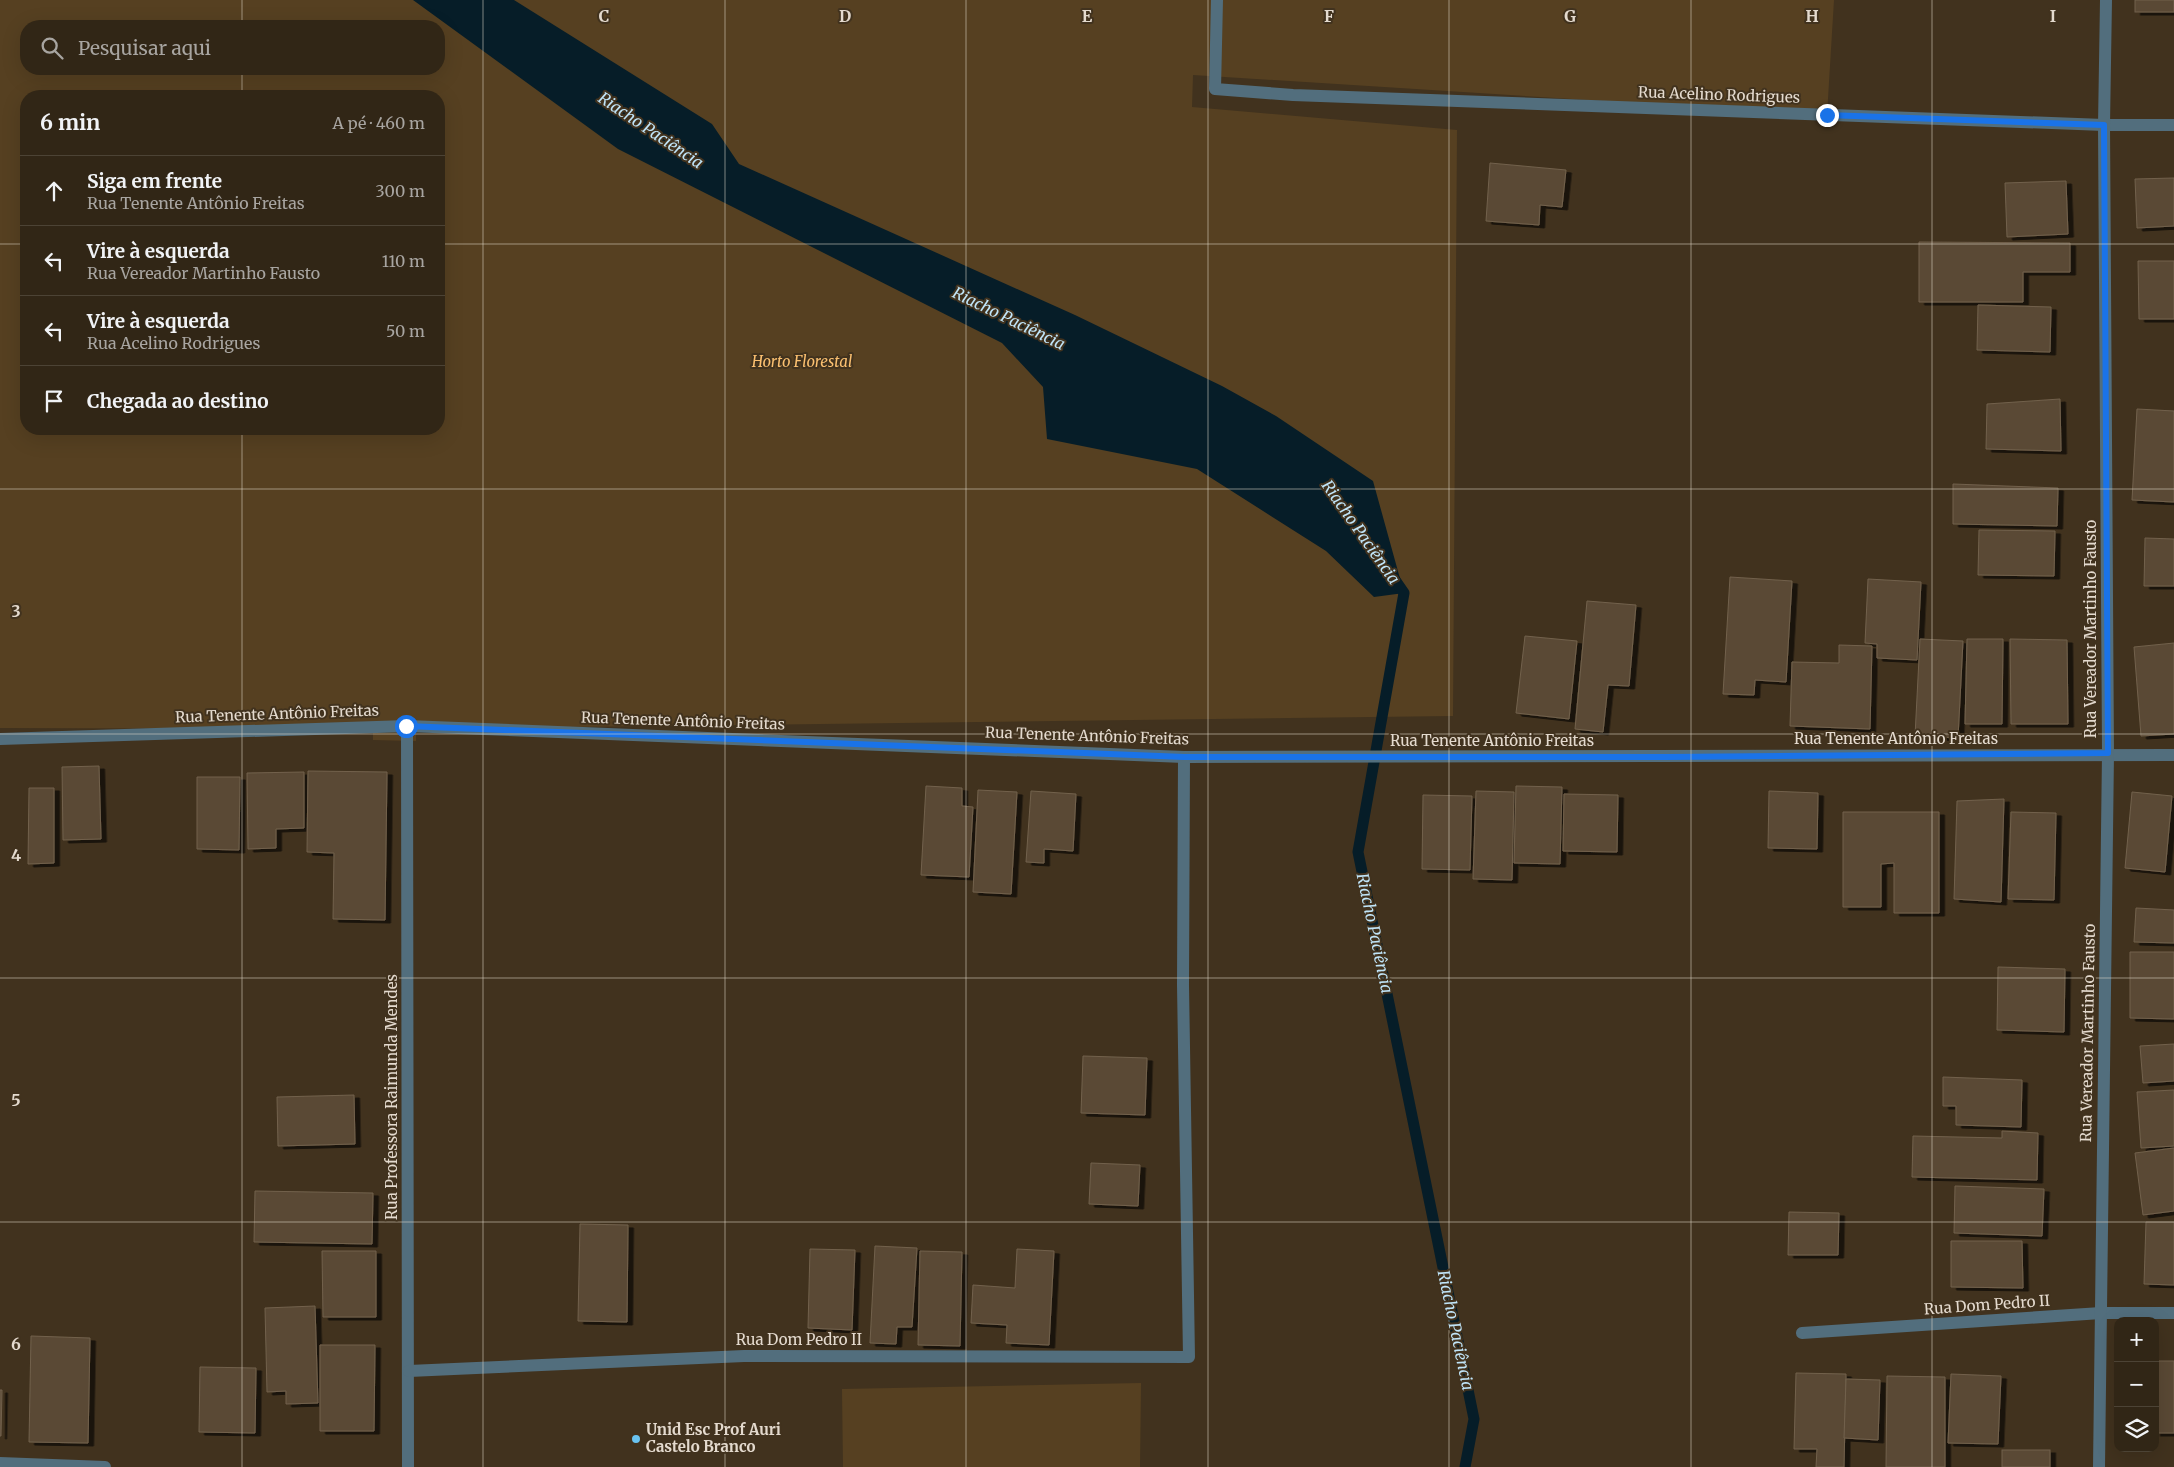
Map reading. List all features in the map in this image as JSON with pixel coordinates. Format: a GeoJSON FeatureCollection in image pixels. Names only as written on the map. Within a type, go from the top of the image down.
{"type":"FeatureCollection","features":[{"type":"Feature","properties":{"kind":"street","name":"Rua Acelino Rodrigues"},"geometry":{"type":"LineString","coordinates":[[1217,0],[1215,89],[1293,95],[2174,126]]}},
{"type":"Feature","properties":{"kind":"street","name":"Rua Vereador Martinho Fausto"},"geometry":{"type":"LineString","coordinates":[[2099,1467],[2108,753],[2104,125],[2106,0]]}},
{"type":"Feature","properties":{"kind":"street","name":"Rua Tenente Antônio Freitas"},"geometry":{"type":"LineString","coordinates":[[0,739],[406,726],[1184,757],[2174,754]]}},
{"type":"Feature","properties":{"kind":"street","name":"Rua Professora Raimunda Mendes"},"geometry":{"type":"LineString","coordinates":[[406,726],[408,1467]]}},
{"type":"Feature","properties":{"kind":"street","name":"Rua Dom Pedro II"},"geometry":{"type":"LineString","coordinates":[[409,1371],[744,1356],[1189,1357],[1183,985],[1184,757]]}},
{"type":"Feature","properties":{"kind":"street","name":"Rua Dom Pedro II"},"geometry":{"type":"LineString","coordinates":[[1802,1334],[2101,1313],[2174,1313]]}},
{"type":"Feature","properties":{"kind":"street"},"geometry":{"type":"LineString","coordinates":[[0,1464],[105,1467]]}},
{"type":"Feature","properties":{"kind":"green space","name":"Horto Florestal"},"geometry":{"type":"Polygon","coordinates":[[[0,0],[1834,0],[1827,115],[1193,75],[1192,107],[1457,130],[1453,716],[416,729],[416,741],[373,740],[373,729],[0,728],[0,0]]]}},
{"type":"Feature","properties":{"kind":"green space"},"geometry":{"type":"Polygon","coordinates":[[[1141,1383],[1140,1467],[843,1467],[842,1389],[1141,1383]]]}},
{"type":"Feature","properties":{"kind":"water"},"geometry":{"type":"Polygon","coordinates":[[[413,0],[514,0],[712,124],[739,164],[1075,315],[1222,386],[1276,416],[1373,481],[1404,593],[1374,597],[1326,551],[1197,469],[1047,439],[1043,387],[1002,343],[618,149],[445,23],[445,20],[441,20],[413,0]]]}},
{"type":"Feature","properties":{"kind":"building"},"geometry":{"type":"Polygon","coordinates":[[[2135,0],[2174,0],[2174,12],[2135,12],[2135,0]]]}},
{"type":"Feature","properties":{"kind":"building"},"geometry":{"type":"Polygon","coordinates":[[[1490,163],[1566,170],[1562,207],[1540,205],[1539,225],[1486,221],[1490,163]]]}},
{"type":"Feature","properties":{"kind":"building"},"geometry":{"type":"Polygon","coordinates":[[[2174,178],[2174,226],[2137,228],[2135,179],[2174,178]]]}},
{"type":"Feature","properties":{"kind":"building"},"geometry":{"type":"Polygon","coordinates":[[[2066,181],[2068,234],[2007,237],[2005,183],[2066,181]]]}},
{"type":"Feature","properties":{"kind":"building"},"geometry":{"type":"Polygon","coordinates":[[[1919,242],[2070,243],[2070,272],[2023,272],[2023,302],[1919,302],[1919,242]]]}},
{"type":"Feature","properties":{"kind":"building"},"geometry":{"type":"Polygon","coordinates":[[[2138,261],[2174,261],[2174,319],[2139,319],[2138,261]]]}},
{"type":"Feature","properties":{"kind":"building"},"geometry":{"type":"Polygon","coordinates":[[[1978,305],[2051,307],[2050,352],[1977,350],[1978,305]]]}},
{"type":"Feature","properties":{"kind":"building"},"geometry":{"type":"Polygon","coordinates":[[[2060,399],[2061,451],[1986,449],[1987,404],[2060,399]]]}},
{"type":"Feature","properties":{"kind":"building"},"geometry":{"type":"Polygon","coordinates":[[[2137,409],[2174,411],[2174,502],[2132,500],[2137,409]]]}},
{"type":"Feature","properties":{"kind":"building"},"geometry":{"type":"Polygon","coordinates":[[[1953,484],[2058,488],[2057,526],[1953,524],[1953,484]]]}},
{"type":"Feature","properties":{"kind":"building"},"geometry":{"type":"Polygon","coordinates":[[[1979,530],[2055,531],[2054,576],[1978,575],[1979,530]]]}},
{"type":"Feature","properties":{"kind":"building"},"geometry":{"type":"Polygon","coordinates":[[[2145,538],[2174,539],[2174,586],[2144,586],[2145,538]]]}},
{"type":"Feature","properties":{"kind":"building"},"geometry":{"type":"Polygon","coordinates":[[[1730,577],[1792,581],[1786,682],[1755,680],[1754,695],[1723,694],[1730,577]]]}},
{"type":"Feature","properties":{"kind":"building"},"geometry":{"type":"Polygon","coordinates":[[[1868,579],[1921,582],[1917,660],[1877,658],[1877,644],[1865,643],[1868,579]]]}},
{"type":"Feature","properties":{"kind":"building"},"geometry":{"type":"Polygon","coordinates":[[[1587,601],[1636,605],[1629,686],[1608,685],[1603,732],[1575,729],[1587,601]]]}},
{"type":"Feature","properties":{"kind":"building"},"geometry":{"type":"Polygon","coordinates":[[[1525,636],[1577,641],[1569,719],[1516,713],[1525,636]]]}},
{"type":"Feature","properties":{"kind":"building"},"geometry":{"type":"Polygon","coordinates":[[[1920,639],[1963,641],[1958,738],[1915,736],[1920,639]]]}},
{"type":"Feature","properties":{"kind":"building"},"geometry":{"type":"Polygon","coordinates":[[[1967,639],[2003,639],[2002,724],[1965,724],[1967,639]]]}},
{"type":"Feature","properties":{"kind":"building"},"geometry":{"type":"Polygon","coordinates":[[[2010,639],[2067,640],[2068,724],[2011,724],[2010,639]]]}},
{"type":"Feature","properties":{"kind":"building"},"geometry":{"type":"Polygon","coordinates":[[[2174,643],[2174,734],[2141,736],[2134,647],[2174,643]]]}},
{"type":"Feature","properties":{"kind":"building"},"geometry":{"type":"Polygon","coordinates":[[[1839,645],[1872,646],[1870,729],[1790,726],[1792,662],[1839,663],[1839,645]]]}},
{"type":"Feature","properties":{"kind":"building"},"geometry":{"type":"Polygon","coordinates":[[[99,766],[101,839],[63,840],[62,767],[99,766]]]}},
{"type":"Feature","properties":{"kind":"building"},"geometry":{"type":"Polygon","coordinates":[[[308,771],[387,772],[385,920],[333,919],[334,853],[307,852],[308,771]]]}},
{"type":"Feature","properties":{"kind":"building"},"geometry":{"type":"Polygon","coordinates":[[[304,772],[304,828],[276,829],[276,848],[248,849],[247,773],[304,772]]]}},
{"type":"Feature","properties":{"kind":"building"},"geometry":{"type":"Polygon","coordinates":[[[197,777],[240,777],[239,850],[197,849],[197,777]]]}},
{"type":"Feature","properties":{"kind":"building"},"geometry":{"type":"Polygon","coordinates":[[[926,786],[962,788],[962,806],[973,807],[969,877],[921,875],[926,786]]]}},
{"type":"Feature","properties":{"kind":"building"},"geometry":{"type":"Polygon","coordinates":[[[1516,786],[1562,787],[1560,864],[1514,863],[1516,786]]]}},
{"type":"Feature","properties":{"kind":"building"},"geometry":{"type":"Polygon","coordinates":[[[29,788],[54,788],[54,863],[28,864],[29,788]]]}},
{"type":"Feature","properties":{"kind":"building"},"geometry":{"type":"Polygon","coordinates":[[[978,790],[1017,792],[1011,894],[973,892],[978,790]]]}},
{"type":"Feature","properties":{"kind":"building"},"geometry":{"type":"Polygon","coordinates":[[[1031,791],[1076,794],[1073,851],[1044,849],[1044,863],[1026,862],[1031,791]]]}},
{"type":"Feature","properties":{"kind":"building"},"geometry":{"type":"Polygon","coordinates":[[[1476,791],[1514,792],[1512,880],[1473,879],[1476,791]]]}},
{"type":"Feature","properties":{"kind":"building"},"geometry":{"type":"Polygon","coordinates":[[[1769,791],[1818,793],[1817,849],[1768,848],[1769,791]]]}},
{"type":"Feature","properties":{"kind":"building"},"geometry":{"type":"Polygon","coordinates":[[[2132,792],[2172,796],[2165,872],[2125,868],[2132,792]]]}},
{"type":"Feature","properties":{"kind":"building"},"geometry":{"type":"Polygon","coordinates":[[[1564,794],[1618,795],[1617,852],[1563,851],[1564,794]]]}},
{"type":"Feature","properties":{"kind":"building"},"geometry":{"type":"Polygon","coordinates":[[[1423,795],[1472,796],[1470,870],[1422,869],[1423,795]]]}},
{"type":"Feature","properties":{"kind":"building"},"geometry":{"type":"Polygon","coordinates":[[[2004,799],[2001,902],[1954,899],[1957,801],[2004,799]]]}},
{"type":"Feature","properties":{"kind":"building"},"geometry":{"type":"Polygon","coordinates":[[[1843,812],[1939,812],[1939,913],[1894,913],[1894,863],[1881,864],[1881,907],[1843,907],[1843,812]]]}},
{"type":"Feature","properties":{"kind":"building"},"geometry":{"type":"Polygon","coordinates":[[[2011,812],[2056,813],[2054,900],[2008,899],[2011,812]]]}},
{"type":"Feature","properties":{"kind":"building"},"geometry":{"type":"Polygon","coordinates":[[[2136,908],[2174,910],[2174,943],[2134,942],[2136,908]]]}},
{"type":"Feature","properties":{"kind":"building"},"geometry":{"type":"Polygon","coordinates":[[[2130,952],[2174,952],[2174,1019],[2130,1018],[2130,952]]]}},
{"type":"Feature","properties":{"kind":"building"},"geometry":{"type":"Polygon","coordinates":[[[1998,967],[2065,969],[2064,1032],[1997,1030],[1998,967]]]}},
{"type":"Feature","properties":{"kind":"building"},"geometry":{"type":"Polygon","coordinates":[[[2174,1044],[2174,1081],[2143,1083],[2140,1046],[2174,1044]]]}},
{"type":"Feature","properties":{"kind":"building"},"geometry":{"type":"Polygon","coordinates":[[[1083,1056],[1147,1058],[1145,1115],[1081,1113],[1083,1056]]]}},
{"type":"Feature","properties":{"kind":"building"},"geometry":{"type":"Polygon","coordinates":[[[1943,1077],[2022,1080],[2021,1127],[1956,1125],[1956,1106],[1943,1106],[1943,1077]]]}},
{"type":"Feature","properties":{"kind":"building"},"geometry":{"type":"Polygon","coordinates":[[[2174,1090],[2174,1146],[2141,1148],[2137,1092],[2174,1090]]]}},
{"type":"Feature","properties":{"kind":"building"},"geometry":{"type":"Polygon","coordinates":[[[354,1095],[355,1144],[278,1146],[277,1097],[354,1095]]]}},
{"type":"Feature","properties":{"kind":"building"},"geometry":{"type":"Polygon","coordinates":[[[2002,1131],[2038,1133],[2037,1180],[1912,1177],[1913,1136],[2002,1138],[2002,1131]]]}},
{"type":"Feature","properties":{"kind":"building"},"geometry":{"type":"Polygon","coordinates":[[[2174,1148],[2174,1211],[2143,1215],[2135,1153],[2174,1148]]]}},
{"type":"Feature","properties":{"kind":"building"},"geometry":{"type":"Polygon","coordinates":[[[1091,1163],[1140,1165],[1138,1206],[1089,1204],[1091,1163]]]}},
{"type":"Feature","properties":{"kind":"building"},"geometry":{"type":"Polygon","coordinates":[[[1955,1186],[2044,1189],[2042,1236],[1954,1233],[1955,1186]]]}},
{"type":"Feature","properties":{"kind":"building"},"geometry":{"type":"Polygon","coordinates":[[[255,1191],[373,1193],[372,1244],[254,1242],[255,1191]]]}},
{"type":"Feature","properties":{"kind":"building"},"geometry":{"type":"Polygon","coordinates":[[[1789,1212],[1839,1213],[1838,1255],[1788,1255],[1789,1212]]]}},
{"type":"Feature","properties":{"kind":"building"},"geometry":{"type":"Polygon","coordinates":[[[2146,1222],[2174,1222],[2174,1285],[2144,1284],[2146,1222]]]}},
{"type":"Feature","properties":{"kind":"building"},"geometry":{"type":"Polygon","coordinates":[[[580,1224],[628,1225],[627,1322],[578,1321],[580,1224]]]}},
{"type":"Feature","properties":{"kind":"building"},"geometry":{"type":"Polygon","coordinates":[[[1951,1241],[2022,1241],[2023,1288],[1951,1287],[1951,1241]]]}},
{"type":"Feature","properties":{"kind":"building"},"geometry":{"type":"Polygon","coordinates":[[[875,1246],[917,1248],[912,1327],[897,1327],[896,1344],[870,1343],[875,1246]]]}},
{"type":"Feature","properties":{"kind":"building"},"geometry":{"type":"Polygon","coordinates":[[[810,1249],[855,1250],[852,1330],[808,1328],[810,1249]]]}},
{"type":"Feature","properties":{"kind":"building"},"geometry":{"type":"Polygon","coordinates":[[[1017,1249],[1054,1251],[1049,1345],[1006,1343],[1007,1325],[971,1323],[973,1285],[1015,1288],[1017,1249]]]}},
{"type":"Feature","properties":{"kind":"building"},"geometry":{"type":"Polygon","coordinates":[[[322,1251],[376,1251],[376,1317],[323,1317],[322,1251]]]}},
{"type":"Feature","properties":{"kind":"building"},"geometry":{"type":"Polygon","coordinates":[[[920,1251],[962,1252],[960,1346],[918,1345],[920,1251]]]}},
{"type":"Feature","properties":{"kind":"building"},"geometry":{"type":"Polygon","coordinates":[[[315,1306],[318,1403],[286,1404],[286,1391],[267,1392],[265,1308],[315,1306]]]}},
{"type":"Feature","properties":{"kind":"building"},"geometry":{"type":"Polygon","coordinates":[[[31,1336],[90,1338],[88,1443],[29,1442],[31,1336]]]}},
{"type":"Feature","properties":{"kind":"building"},"geometry":{"type":"Polygon","coordinates":[[[320,1345],[375,1345],[374,1431],[320,1431],[320,1345]]]}},
{"type":"Feature","properties":{"kind":"building"},"geometry":{"type":"Polygon","coordinates":[[[2159,1361],[2174,1361],[2174,1433],[2159,1433],[2159,1361]]]}},
{"type":"Feature","properties":{"kind":"building"},"geometry":{"type":"Polygon","coordinates":[[[200,1367],[256,1368],[255,1433],[199,1432],[200,1367]]]}},
{"type":"Feature","properties":{"kind":"building"},"geometry":{"type":"Polygon","coordinates":[[[1796,1373],[1846,1374],[1844,1467],[1816,1467],[1817,1449],[1794,1449],[1796,1373]]]}},
{"type":"Feature","properties":{"kind":"building"},"geometry":{"type":"Polygon","coordinates":[[[1951,1374],[2001,1376],[1998,1444],[1948,1443],[1951,1374]]]}},
{"type":"Feature","properties":{"kind":"building"},"geometry":{"type":"Polygon","coordinates":[[[1887,1376],[1945,1377],[1945,1467],[1886,1467],[1887,1376]]]}},
{"type":"Feature","properties":{"kind":"building"},"geometry":{"type":"Polygon","coordinates":[[[1846,1379],[1880,1380],[1878,1440],[1844,1438],[1846,1379]]]}},
{"type":"Feature","properties":{"kind":"building"},"geometry":{"type":"Polygon","coordinates":[[[0,1390],[2,1390],[1,1436],[0,1436],[0,1390]]]}},
{"type":"Feature","properties":{"kind":"building"},"geometry":{"type":"Polygon","coordinates":[[[2002,1450],[2050,1450],[2050,1467],[2002,1467],[2002,1450]]]}},
{"type":"Feature","properties":{"kind":"waterway","name":"Riacho Paciência"},"geometry":{"type":"LineString","coordinates":[[1395,580],[1404,593],[1358,852],[1474,1419],[1465,1467]]}},
{"type":"Feature","properties":{"kind":"place","name":"Unid Esc Prof Auri Castelo Branco"},"geometry":{"type":"Point","coordinates":[636,1439]}},
{"type":"Feature","properties":{"kind":"route"},"geometry":{"type":"LineString","coordinates":[[406,726],[1184,757],[1668,757],[2108,753],[2104,125],[1827,115]]}}]}
